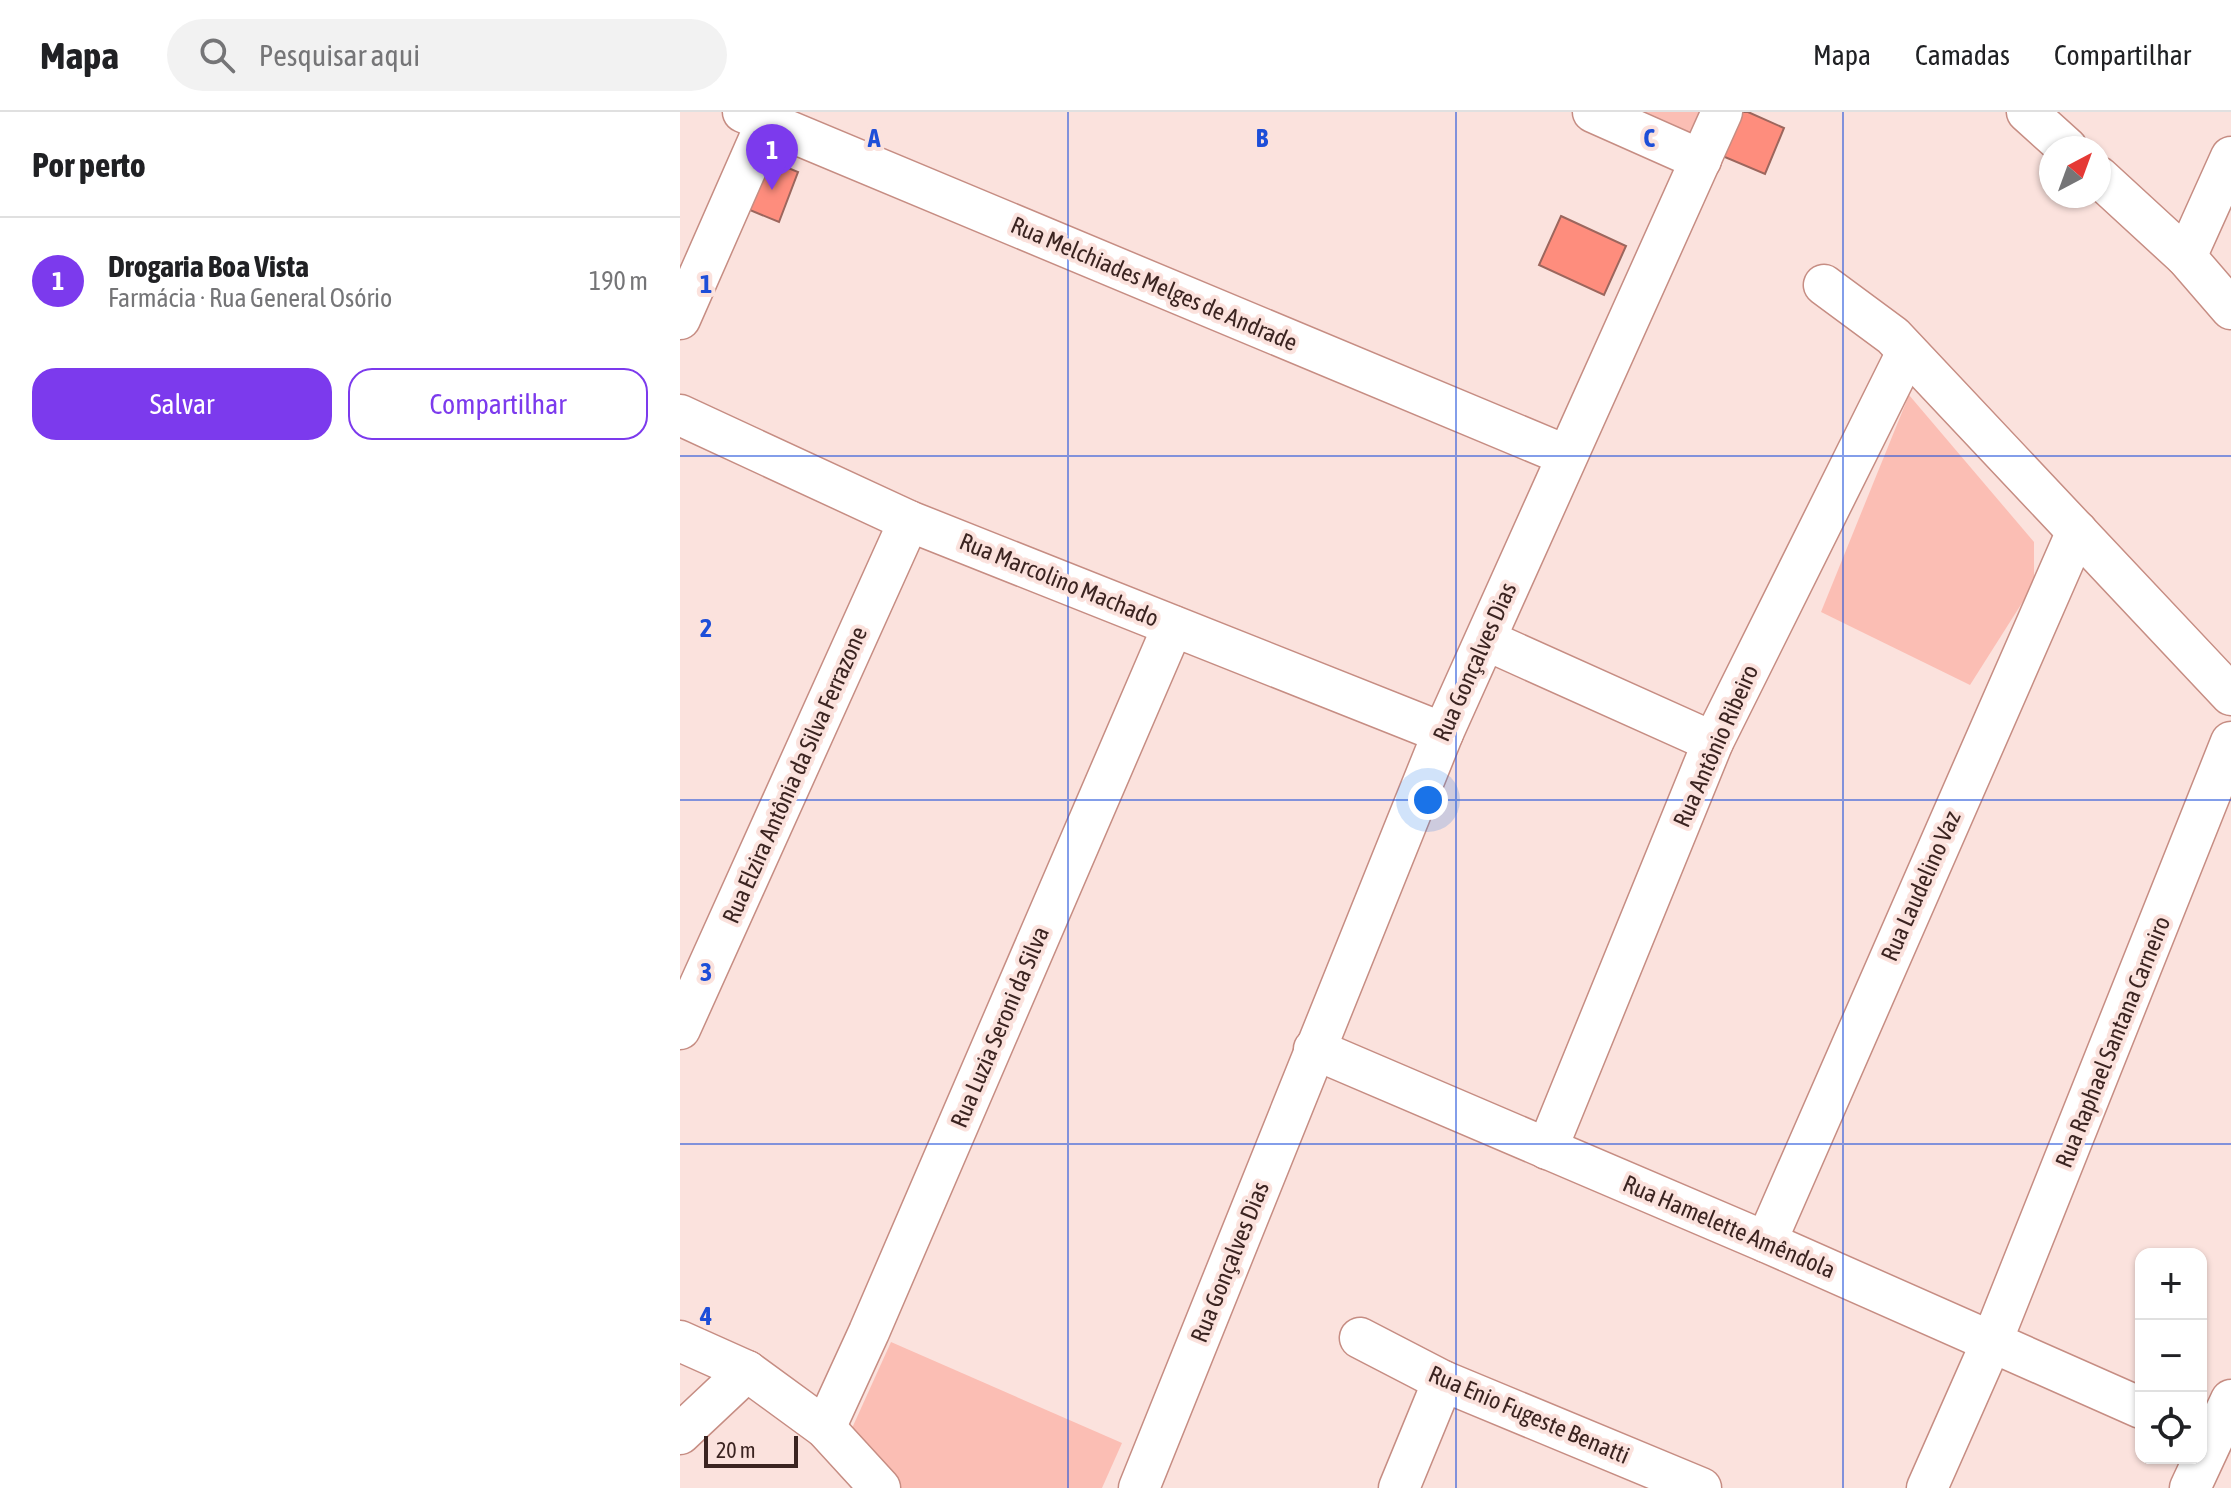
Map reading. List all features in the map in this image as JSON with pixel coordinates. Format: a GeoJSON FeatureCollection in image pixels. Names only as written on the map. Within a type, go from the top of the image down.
{"type":"FeatureCollection","features":[{"type":"Feature","properties":{"kind":"street"},"geometry":{"type":"LineString","coordinates":[[1593,112],[1701,160]]}},
{"type":"Feature","properties":{"kind":"street","name":"Rua Gonçalves Dias"},"geometry":{"type":"LineString","coordinates":[[1139,1488],[1443,733],[1565,455],[1722,112]]}},
{"type":"Feature","properties":{"kind":"street"},"geometry":{"type":"LineString","coordinates":[[2027,112],[2054,136]]}},
{"type":"Feature","properties":{"kind":"street"},"geometry":{"type":"LineString","coordinates":[[680,319],[760,115]]}},
{"type":"Feature","properties":{"kind":"street","name":"Rua Melchiades Melges de Andrade"},"geometry":{"type":"LineString","coordinates":[[760,115],[1565,455]]}},
{"type":"Feature","properties":{"kind":"street"},"geometry":{"type":"LineString","coordinates":[[2186,257],[2231,157]]}},
{"type":"Feature","properties":{"kind":"street"},"geometry":{"type":"LineString","coordinates":[[2111,188],[2186,257],[2231,309]]}},
{"type":"Feature","properties":{"kind":"street"},"geometry":{"type":"LineString","coordinates":[[1824,285],[1893,336],[2231,695]]}},
{"type":"Feature","properties":{"kind":"street","name":"Rua Antônio Ribeiro"},"geometry":{"type":"LineString","coordinates":[[1547,1149],[1713,742],[1907,352]]}},
{"type":"Feature","properties":{"kind":"street","name":"Rua Marcolino Machado"},"geometry":{"type":"LineString","coordinates":[[680,415],[909,521],[1443,733]]}},
{"type":"Feature","properties":{"kind":"street","name":"Rua Elzira Antônia da Silva Ferrazone"},"geometry":{"type":"LineString","coordinates":[[680,1029],[909,521]]}},
{"type":"Feature","properties":{"kind":"street","name":"Rua Laudelino Vaz"},"geometry":{"type":"LineString","coordinates":[[1766,1242],[2077,531]]}},
{"type":"Feature","properties":{"kind":"street","name":"Rua Luzia Seroni da Silva"},"geometry":{"type":"LineString","coordinates":[[825,1428],[1173,626]]}},
{"type":"Feature","properties":{"kind":"street"},"geometry":{"type":"LineString","coordinates":[[1486,640],[1713,742]]}},
{"type":"Feature","properties":{"kind":"street","name":"Rua Raphael Santana Carneiro"},"geometry":{"type":"LineString","coordinates":[[1927,1488],[1992,1341],[2231,742]]}},
{"type":"Feature","properties":{"kind":"street","name":"Rua Hamelette Amêndola"},"geometry":{"type":"LineString","coordinates":[[1314,1049],[1766,1242],[2135,1405]]}},
{"type":"Feature","properties":{"kind":"street","name":"Rua Enio Fugeste Benatti"},"geometry":{"type":"LineString","coordinates":[[1360,1338],[1443,1381],[1676,1483]]}},
{"type":"Feature","properties":{"kind":"street"},"geometry":{"type":"LineString","coordinates":[[680,1341],[747,1371],[825,1428],[880,1488]]}},
{"type":"Feature","properties":{"kind":"street"},"geometry":{"type":"LineString","coordinates":[[680,1434],[747,1371]]}},
{"type":"Feature","properties":{"kind":"street"},"geometry":{"type":"LineString","coordinates":[[1399,1488],[1443,1381]]}},
{"type":"Feature","properties":{"kind":"street"},"geometry":{"type":"LineString","coordinates":[[2190,1488],[2214,1445],[2231,1400]]}},
{"type":"Feature","properties":{"kind":"shaded area"},"geometry":{"type":"Polygon","coordinates":[[[1605,112],[1705,112],[1692,146],[1605,112]]]}},
{"type":"Feature","properties":{"kind":"shaded area"},"geometry":{"type":"Polygon","coordinates":[[[1909,395],[2034,542],[2034,584],[1970,685],[1821,612],[1909,395]]]}},
{"type":"Feature","properties":{"kind":"shaded area"},"geometry":{"type":"Polygon","coordinates":[[[891,1342],[1122,1443],[1102,1488],[901,1488],[848,1437],[891,1342]]]}},
{"type":"Feature","properties":{"kind":"building"},"geometry":{"type":"Polygon","coordinates":[[[1738,112],[1748,112],[1784,128],[1765,174],[1720,155],[1738,112]]]}},
{"type":"Feature","properties":{"kind":"building"},"geometry":{"type":"Polygon","coordinates":[[[774,162],[798,172],[779,222],[745,208],[761,172],[774,162]]]}},
{"type":"Feature","properties":{"kind":"building"},"geometry":{"type":"Polygon","coordinates":[[[1561,216],[1626,246],[1604,295],[1539,265],[1561,216]]]}},
{"type":"Feature","properties":{"kind":"place","name":"Drogaria Boa Vista"},"geometry":{"type":"Point","coordinates":[772,190]}}]}
